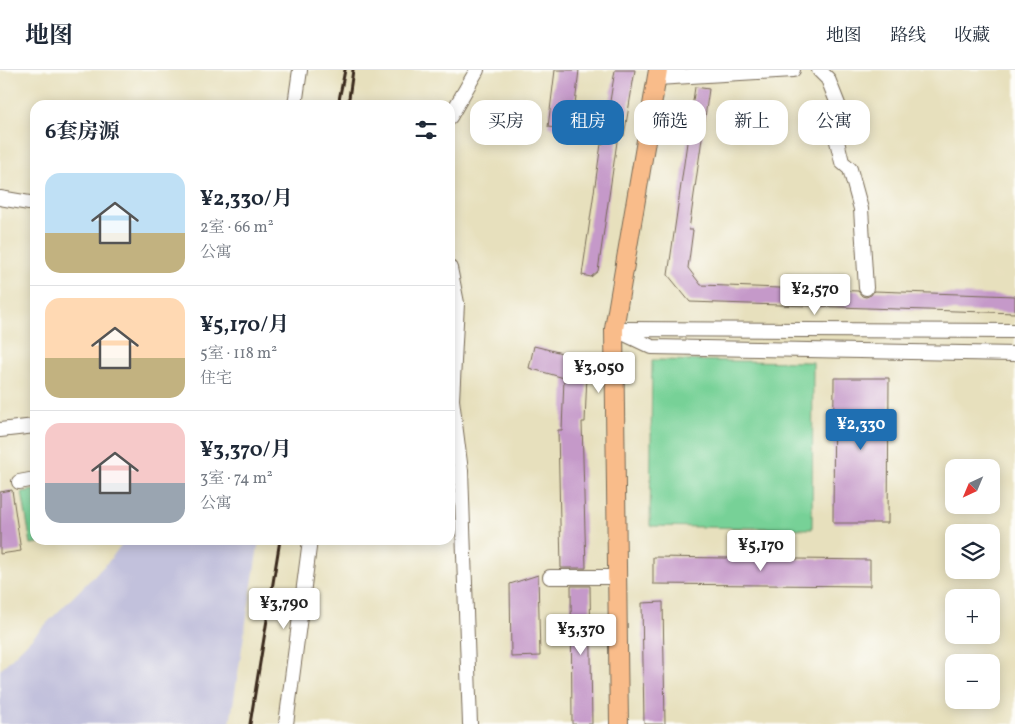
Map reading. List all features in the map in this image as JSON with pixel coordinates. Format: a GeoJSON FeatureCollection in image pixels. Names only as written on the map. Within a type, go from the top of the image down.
{"type":"FeatureCollection","features":[{"type":"Feature","properties":{"kind":"main road"},"geometry":{"type":"LineString","coordinates":[[618,724],[614,329],[657,74]]}},
{"type":"Feature","properties":{"kind":"street"},"geometry":{"type":"LineString","coordinates":[[296,100],[300,70]]}},
{"type":"Feature","properties":{"kind":"street"},"geometry":{"type":"LineString","coordinates":[[455,108],[477,70]]}},
{"type":"Feature","properties":{"kind":"street"},"geometry":{"type":"LineString","coordinates":[[657,74],[793,70]]}},
{"type":"Feature","properties":{"kind":"street"},"geometry":{"type":"LineString","coordinates":[[819,70],[828,79],[843,116],[836,137],[842,162],[850,169],[861,209],[866,288]]}},
{"type":"Feature","properties":{"kind":"street"},"geometry":{"type":"LineString","coordinates":[[0,198],[30,203]]}},
{"type":"Feature","properties":{"kind":"street"},"geometry":{"type":"LineString","coordinates":[[455,293],[457,303],[455,342]]}},
{"type":"Feature","properties":{"kind":"street"},"geometry":{"type":"LineString","coordinates":[[614,329],[1015,331]]}},
{"type":"Feature","properties":{"kind":"street"},"geometry":{"type":"LineString","coordinates":[[614,329],[652,347],[1015,354]]}},
{"type":"Feature","properties":{"kind":"street"},"geometry":{"type":"LineString","coordinates":[[455,424],[461,472],[470,724]]}},
{"type":"Feature","properties":{"kind":"street"},"geometry":{"type":"LineString","coordinates":[[0,430],[30,427]]}},
{"type":"Feature","properties":{"kind":"street"},"geometry":{"type":"LineString","coordinates":[[19,482],[30,480]]}},
{"type":"Feature","properties":{"kind":"street"},"geometry":{"type":"LineString","coordinates":[[286,724],[309,545]]}},
{"type":"Feature","properties":{"kind":"street"},"geometry":{"type":"LineString","coordinates":[[550,578],[617,577]]}},
{"type":"Feature","properties":{"kind":"shaded area"},"geometry":{"type":"Polygon","coordinates":[[[121,545],[258,545],[230,724],[0,724],[0,670],[109,561],[121,545]]]}},
{"type":"Feature","properties":{"kind":"green space"},"geometry":{"type":"Polygon","coordinates":[[[652,360],[813,362],[812,529],[650,526],[652,360]]]}},
{"type":"Feature","properties":{"kind":"green space"},"geometry":{"type":"Polygon","coordinates":[[[30,491],[30,538],[22,492],[30,491]]]}},
{"type":"Feature","properties":{"kind":"building"},"geometry":{"type":"Polygon","coordinates":[[[555,70],[579,70],[576,100],[552,100],[552,128],[548,127],[555,70]]]}},
{"type":"Feature","properties":{"kind":"building"},"geometry":{"type":"Polygon","coordinates":[[[615,70],[635,70],[624,136],[624,100],[610,100],[615,70]]]}},
{"type":"Feature","properties":{"kind":"building"},"geometry":{"type":"Polygon","coordinates":[[[695,87],[709,89],[706,110],[706,100],[693,100],[695,87]]]}},
{"type":"Feature","properties":{"kind":"building"},"geometry":{"type":"Polygon","coordinates":[[[601,145],[617,145],[598,271],[591,277],[582,275],[601,145]]]}},
{"type":"Feature","properties":{"kind":"building"},"geometry":{"type":"Polygon","coordinates":[[[687,145],[701,145],[689,230],[693,230],[688,268],[701,285],[858,291],[862,296],[866,297],[874,291],[1015,296],[1015,313],[690,302],[668,275],[687,145]]]}},
{"type":"Feature","properties":{"kind":"building"},"geometry":{"type":"Polygon","coordinates":[[[534,346],[574,356],[587,374],[585,422],[582,422],[586,568],[561,568],[558,430],[562,430],[564,378],[529,368],[534,346]]]}},
{"type":"Feature","properties":{"kind":"building"},"geometry":{"type":"Polygon","coordinates":[[[834,378],[889,378],[888,523],[833,523],[834,378]]]}},
{"type":"Feature","properties":{"kind":"building"},"geometry":{"type":"Polygon","coordinates":[[[12,490],[21,551],[0,554],[0,492],[12,490]]]}},
{"type":"Feature","properties":{"kind":"building"},"geometry":{"type":"Polygon","coordinates":[[[653,557],[870,560],[870,586],[653,584],[653,557]]]}},
{"type":"Feature","properties":{"kind":"building"},"geometry":{"type":"Polygon","coordinates":[[[538,575],[540,656],[511,657],[510,584],[538,575]]]}},
{"type":"Feature","properties":{"kind":"building"},"geometry":{"type":"Polygon","coordinates":[[[571,586],[590,586],[592,724],[572,724],[571,586]]]}},
{"type":"Feature","properties":{"kind":"building"},"geometry":{"type":"Polygon","coordinates":[[[663,602],[665,724],[644,724],[642,603],[663,602]]]}},
{"type":"Feature","properties":{"kind":"railway"},"geometry":{"type":"LineString","coordinates":[[339,100],[345,70]]}},
{"type":"Feature","properties":{"kind":"railway"},"geometry":{"type":"LineString","coordinates":[[349,100],[353,70]]}},
{"type":"Feature","properties":{"kind":"railway"},"geometry":{"type":"LineString","coordinates":[[250,724],[279,545]]}}]}
